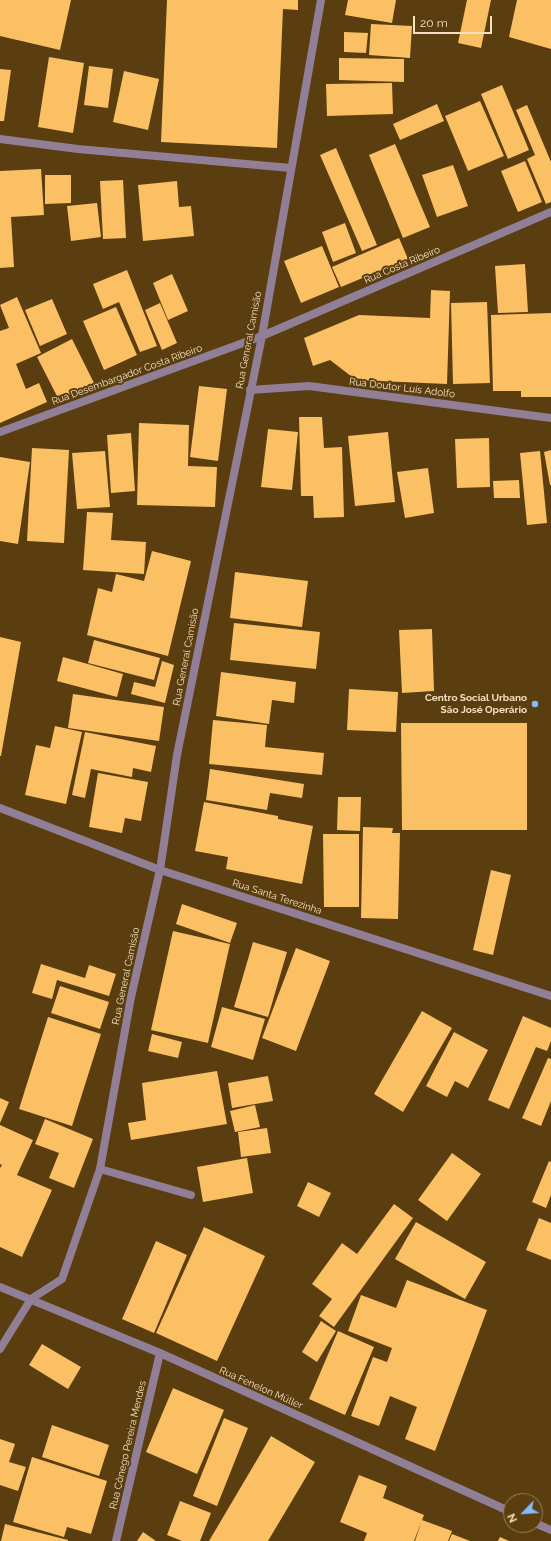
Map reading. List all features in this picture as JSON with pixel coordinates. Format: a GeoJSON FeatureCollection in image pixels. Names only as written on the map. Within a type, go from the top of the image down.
{"type":"FeatureCollection","features":[{"type":"Feature","properties":{"kind":"street","name":"Rua General Camisão"},"geometry":{"type":"LineString","coordinates":[[32,1299],[62,1279],[100,1169],[131,996],[160,870],[177,755],[262,336],[321,0]]}},
{"type":"Feature","properties":{"kind":"street"},"geometry":{"type":"LineString","coordinates":[[0,139],[78,149],[291,168]]}},
{"type":"Feature","properties":{"kind":"street","name":"Rua Costa Ribeiro"},"geometry":{"type":"LineString","coordinates":[[262,336],[551,212]]}},
{"type":"Feature","properties":{"kind":"street","name":"Rua Desembargador Costa Ribeiro"},"geometry":{"type":"LineString","coordinates":[[0,432],[262,336]]}},
{"type":"Feature","properties":{"kind":"street","name":"Rua Doutor Luís Adolfo"},"geometry":{"type":"LineString","coordinates":[[250,390],[309,386],[551,418]]}},
{"type":"Feature","properties":{"kind":"street","name":"Rua Santa Terezinha"},"geometry":{"type":"LineString","coordinates":[[0,808],[160,870],[551,996]]}},
{"type":"Feature","properties":{"kind":"street"},"geometry":{"type":"LineString","coordinates":[[100,1169],[191,1195]]}},
{"type":"Feature","properties":{"kind":"street","name":"Rua Fenelon Müller"},"geometry":{"type":"LineString","coordinates":[[0,1287],[160,1353],[503,1508]]}},
{"type":"Feature","properties":{"kind":"street"},"geometry":{"type":"LineString","coordinates":[[0,1349],[32,1299]]}},
{"type":"Feature","properties":{"kind":"street","name":"Rua Cônego Pereira Mendes"},"geometry":{"type":"LineString","coordinates":[[116,1541],[160,1353]]}},
{"type":"Feature","properties":{"kind":"building"},"geometry":{"type":"Polygon","coordinates":[[[0,0],[71,0],[60,50],[0,36],[0,0]]]}},
{"type":"Feature","properties":{"kind":"building"},"geometry":{"type":"Polygon","coordinates":[[[167,0],[298,0],[298,10],[283,9],[277,148],[161,142],[167,0]]]}},
{"type":"Feature","properties":{"kind":"building"},"geometry":{"type":"Polygon","coordinates":[[[348,0],[396,0],[392,23],[345,15],[348,0]]]}},
{"type":"Feature","properties":{"kind":"building"},"geometry":{"type":"Polygon","coordinates":[[[467,0],[491,0],[481,48],[458,43],[467,0]]]}},
{"type":"Feature","properties":{"kind":"building"},"geometry":{"type":"Polygon","coordinates":[[[517,0],[551,0],[551,49],[509,37],[517,0]]]}},
{"type":"Feature","properties":{"kind":"building"},"geometry":{"type":"Polygon","coordinates":[[[371,24],[412,26],[410,58],[369,55],[371,24]]]}},
{"type":"Feature","properties":{"kind":"building"},"geometry":{"type":"Polygon","coordinates":[[[344,32],[368,33],[366,53],[344,52],[344,32]]]}},
{"type":"Feature","properties":{"kind":"building"},"geometry":{"type":"Polygon","coordinates":[[[49,57],[84,63],[73,133],[38,127],[49,57]]]}},
{"type":"Feature","properties":{"kind":"building"},"geometry":{"type":"Polygon","coordinates":[[[339,58],[404,59],[404,82],[339,80],[339,58]]]}},
{"type":"Feature","properties":{"kind":"building"},"geometry":{"type":"Polygon","coordinates":[[[89,66],[113,69],[108,108],[84,105],[89,66]]]}},
{"type":"Feature","properties":{"kind":"building"},"geometry":{"type":"Polygon","coordinates":[[[0,69],[11,70],[4,121],[0,121],[0,69]]]}},
{"type":"Feature","properties":{"kind":"building"},"geometry":{"type":"Polygon","coordinates":[[[124,71],[159,79],[148,130],[113,122],[124,71]]]}},
{"type":"Feature","properties":{"kind":"building"},"geometry":{"type":"Polygon","coordinates":[[[392,83],[393,114],[327,116],[326,84],[392,83]]]}},
{"type":"Feature","properties":{"kind":"building"},"geometry":{"type":"Polygon","coordinates":[[[502,85],[529,150],[508,159],[481,94],[502,85]]]}},
{"type":"Feature","properties":{"kind":"building"},"geometry":{"type":"Polygon","coordinates":[[[480,101],[504,156],[468,171],[445,116],[480,101]]]}},
{"type":"Feature","properties":{"kind":"building"},"geometry":{"type":"Polygon","coordinates":[[[437,104],[444,121],[400,140],[393,124],[437,104]]]}},
{"type":"Feature","properties":{"kind":"building"},"geometry":{"type":"Polygon","coordinates":[[[527,105],[551,162],[551,202],[546,204],[527,159],[535,155],[516,110],[527,105]]]}},
{"type":"Feature","properties":{"kind":"building"},"geometry":{"type":"Polygon","coordinates":[[[395,144],[430,227],[403,238],[369,155],[395,144]]]}},
{"type":"Feature","properties":{"kind":"building"},"geometry":{"type":"Polygon","coordinates":[[[336,148],[377,245],[362,251],[320,155],[336,148]]]}},
{"type":"Feature","properties":{"kind":"building"},"geometry":{"type":"Polygon","coordinates":[[[525,161],[542,202],[518,212],[501,171],[525,161]]]}},
{"type":"Feature","properties":{"kind":"building"},"geometry":{"type":"Polygon","coordinates":[[[453,165],[468,206],[437,217],[422,175],[453,165]]]}},
{"type":"Feature","properties":{"kind":"building"},"geometry":{"type":"Polygon","coordinates":[[[41,169],[44,215],[11,217],[14,267],[0,268],[0,171],[41,169]]]}},
{"type":"Feature","properties":{"kind":"building"},"geometry":{"type":"Polygon","coordinates":[[[45,175],[71,175],[71,203],[45,204],[45,175]]]}},
{"type":"Feature","properties":{"kind":"building"},"geometry":{"type":"Polygon","coordinates":[[[123,180],[126,238],[103,239],[100,181],[123,180]]]}},
{"type":"Feature","properties":{"kind":"building"},"geometry":{"type":"Polygon","coordinates":[[[177,181],[179,207],[191,206],[194,236],[143,241],[138,185],[177,181]]]}},
{"type":"Feature","properties":{"kind":"building"},"geometry":{"type":"Polygon","coordinates":[[[97,203],[101,237],[71,241],[67,206],[97,203]]]}},
{"type":"Feature","properties":{"kind":"building"},"geometry":{"type":"Polygon","coordinates":[[[345,223],[356,253],[333,262],[322,232],[345,223]]]}},
{"type":"Feature","properties":{"kind":"building"},"geometry":{"type":"Polygon","coordinates":[[[399,238],[408,259],[341,287],[332,267],[399,238]]]}},
{"type":"Feature","properties":{"kind":"building"},"geometry":{"type":"Polygon","coordinates":[[[322,246],[339,287],[301,303],[284,261],[322,246]]]}},
{"type":"Feature","properties":{"kind":"building"},"geometry":{"type":"Polygon","coordinates":[[[525,264],[528,312],[498,313],[495,266],[525,264]]]}},
{"type":"Feature","properties":{"kind":"building"},"geometry":{"type":"Polygon","coordinates":[[[127,270],[157,346],[140,352],[119,302],[103,309],[93,284],[127,270]]]}},
{"type":"Feature","properties":{"kind":"building"},"geometry":{"type":"Polygon","coordinates":[[[172,274],[188,311],[168,320],[153,283],[172,274]]]}},
{"type":"Feature","properties":{"kind":"building"},"geometry":{"type":"Polygon","coordinates":[[[431,290],[450,291],[447,384],[356,380],[330,360],[313,366],[304,338],[359,315],[430,318],[431,290]]]}},
{"type":"Feature","properties":{"kind":"building"},"geometry":{"type":"Polygon","coordinates":[[[17,297],[41,353],[16,364],[26,389],[39,383],[47,402],[0,423],[0,331],[9,328],[0,305],[17,297]]]}},
{"type":"Feature","properties":{"kind":"building"},"geometry":{"type":"Polygon","coordinates":[[[52,299],[67,334],[40,346],[25,310],[52,299]]]}},
{"type":"Feature","properties":{"kind":"building"},"geometry":{"type":"Polygon","coordinates":[[[487,302],[490,383],[453,384],[451,303],[487,302]]]}},
{"type":"Feature","properties":{"kind":"building"},"geometry":{"type":"Polygon","coordinates":[[[160,303],[177,343],[162,350],[145,310],[160,303]]]}},
{"type":"Feature","properties":{"kind":"building"},"geometry":{"type":"Polygon","coordinates":[[[116,307],[137,355],[104,370],[83,321],[116,307]]]}},
{"type":"Feature","properties":{"kind":"building"},"geometry":{"type":"Polygon","coordinates":[[[551,313],[551,397],[521,397],[521,391],[493,391],[491,315],[551,313]]]}},
{"type":"Feature","properties":{"kind":"building"},"geometry":{"type":"Polygon","coordinates":[[[72,339],[94,383],[59,400],[37,357],[72,339]]]}},
{"type":"Feature","properties":{"kind":"building"},"geometry":{"type":"Polygon","coordinates":[[[199,386],[227,389],[218,461],[190,457],[199,386]]]}},
{"type":"Feature","properties":{"kind":"building"},"geometry":{"type":"Polygon","coordinates":[[[299,417],[322,417],[324,448],[342,447],[344,517],[314,518],[313,496],[301,496],[299,417]]]}},
{"type":"Feature","properties":{"kind":"building"},"geometry":{"type":"Polygon","coordinates":[[[139,423],[189,425],[188,466],[217,467],[215,507],[137,505],[139,423]]]}},
{"type":"Feature","properties":{"kind":"building"},"geometry":{"type":"Polygon","coordinates":[[[268,429],[298,432],[292,490],[261,487],[268,429]]]}},
{"type":"Feature","properties":{"kind":"building"},"geometry":{"type":"Polygon","coordinates":[[[388,432],[395,502],[355,506],[348,436],[388,432]]]}},
{"type":"Feature","properties":{"kind":"building"},"geometry":{"type":"Polygon","coordinates":[[[131,433],[135,491],[111,493],[107,435],[131,433]]]}},
{"type":"Feature","properties":{"kind":"building"},"geometry":{"type":"Polygon","coordinates":[[[489,438],[490,487],[457,488],[455,439],[489,438]]]}},
{"type":"Feature","properties":{"kind":"building"},"geometry":{"type":"Polygon","coordinates":[[[32,448],[69,450],[64,543],[27,541],[32,448]]]}},
{"type":"Feature","properties":{"kind":"building"},"geometry":{"type":"Polygon","coordinates":[[[551,450],[551,485],[550,485],[544,452],[551,450]]]}},
{"type":"Feature","properties":{"kind":"building"},"geometry":{"type":"Polygon","coordinates":[[[105,451],[110,507],[77,509],[72,453],[105,451]]]}},
{"type":"Feature","properties":{"kind":"building"},"geometry":{"type":"Polygon","coordinates":[[[540,451],[547,523],[527,525],[520,453],[540,451]]]}},
{"type":"Feature","properties":{"kind":"building"},"geometry":{"type":"Polygon","coordinates":[[[0,457],[30,462],[18,544],[0,541],[0,457]]]}},
{"type":"Feature","properties":{"kind":"building"},"geometry":{"type":"Polygon","coordinates":[[[428,468],[434,513],[405,518],[397,472],[428,468]]]}},
{"type":"Feature","properties":{"kind":"building"},"geometry":{"type":"Polygon","coordinates":[[[519,480],[520,498],[494,498],[493,481],[519,480]]]}},
{"type":"Feature","properties":{"kind":"building"},"geometry":{"type":"Polygon","coordinates":[[[87,512],[113,513],[111,540],[146,542],[144,574],[83,570],[87,512]]]}},
{"type":"Feature","properties":{"kind":"building"},"geometry":{"type":"Polygon","coordinates":[[[152,551],[191,561],[168,656],[87,635],[98,588],[112,592],[116,574],[144,581],[152,551]]]}},
{"type":"Feature","properties":{"kind":"building"},"geometry":{"type":"Polygon","coordinates":[[[235,572],[308,581],[302,627],[230,618],[235,572]]]}},
{"type":"Feature","properties":{"kind":"building"},"geometry":{"type":"Polygon","coordinates":[[[234,623],[320,632],[316,669],[230,660],[234,623]]]}},
{"type":"Feature","properties":{"kind":"building"},"geometry":{"type":"Polygon","coordinates":[[[432,629],[434,691],[402,693],[399,630],[432,629]]]}},
{"type":"Feature","properties":{"kind":"building"},"geometry":{"type":"Polygon","coordinates":[[[0,637],[21,642],[1,756],[0,756],[0,637]]]}},
{"type":"Feature","properties":{"kind":"building"},"geometry":{"type":"Polygon","coordinates":[[[94,640],[160,658],[154,680],[88,663],[94,640]]]}},
{"type":"Feature","properties":{"kind":"building"},"geometry":{"type":"Polygon","coordinates":[[[63,657],[123,674],[117,697],[57,681],[63,657]]]}},
{"type":"Feature","properties":{"kind":"building"},"geometry":{"type":"Polygon","coordinates":[[[162,661],[174,665],[165,703],[131,694],[134,682],[155,687],[162,661]]]}},
{"type":"Feature","properties":{"kind":"building"},"geometry":{"type":"Polygon","coordinates":[[[221,672],[296,682],[294,703],[272,700],[269,724],[216,716],[221,672]]]}},
{"type":"Feature","properties":{"kind":"building"},"geometry":{"type":"Polygon","coordinates":[[[349,689],[398,692],[396,732],[347,730],[349,689]]]}},
{"type":"Feature","properties":{"kind":"building"},"geometry":{"type":"Polygon","coordinates":[[[73,694],[164,707],[159,741],[68,728],[73,694]]]}},
{"type":"Feature","properties":{"kind":"building"},"geometry":{"type":"Polygon","coordinates":[[[213,720],[267,725],[265,747],[324,753],[322,775],[209,764],[213,720]]]}},
{"type":"Feature","properties":{"kind":"building"},"geometry":{"type":"Polygon","coordinates":[[[401,723],[527,723],[527,830],[402,830],[401,723]]]}},
{"type":"Feature","properties":{"kind":"building"},"geometry":{"type":"Polygon","coordinates":[[[55,726],[82,732],[66,804],[25,795],[36,745],[50,748],[55,726]]]}},
{"type":"Feature","properties":{"kind":"building"},"geometry":{"type":"Polygon","coordinates":[[[85,732],[156,746],[151,772],[133,768],[132,777],[91,769],[85,798],[72,795],[85,732]]]}},
{"type":"Feature","properties":{"kind":"building"},"geometry":{"type":"Polygon","coordinates":[[[210,769],[304,784],[302,798],[270,793],[267,810],[206,800],[210,769]]]}},
{"type":"Feature","properties":{"kind":"building"},"geometry":{"type":"Polygon","coordinates":[[[98,773],[148,782],[141,821],[125,818],[122,833],[89,827],[98,773]]]}},
{"type":"Feature","properties":{"kind":"building"},"geometry":{"type":"Polygon","coordinates":[[[338,797],[361,797],[360,831],[337,830],[338,797]]]}},
{"type":"Feature","properties":{"kind":"building"},"geometry":{"type":"Polygon","coordinates":[[[204,802],[278,816],[278,819],[313,826],[302,884],[226,869],[228,857],[195,851],[204,802]]]}},
{"type":"Feature","properties":{"kind":"building"},"geometry":{"type":"Polygon","coordinates":[[[363,827],[393,828],[392,833],[400,833],[398,919],[361,918],[363,827]]]}},
{"type":"Feature","properties":{"kind":"building"},"geometry":{"type":"Polygon","coordinates":[[[323,834],[359,834],[359,907],[324,907],[323,834]]]}},
{"type":"Feature","properties":{"kind":"building"},"geometry":{"type":"Polygon","coordinates":[[[491,870],[511,875],[493,955],[473,950],[491,870]]]}},
{"type":"Feature","properties":{"kind":"building"},"geometry":{"type":"Polygon","coordinates":[[[182,904],[237,923],[230,943],[176,924],[182,904]]]}},
{"type":"Feature","properties":{"kind":"building"},"geometry":{"type":"Polygon","coordinates":[[[173,931],[230,944],[208,1043],[151,1030],[173,931]]]}},
{"type":"Feature","properties":{"kind":"building"},"geometry":{"type":"Polygon","coordinates":[[[253,942],[287,952],[268,1017],[234,1007],[253,942]]]}},
{"type":"Feature","properties":{"kind":"building"},"geometry":{"type":"Polygon","coordinates":[[[296,948],[330,961],[296,1051],[262,1038],[296,948]]]}},
{"type":"Feature","properties":{"kind":"building"},"geometry":{"type":"Polygon","coordinates":[[[41,964],[85,978],[89,965],[116,974],[109,996],[57,980],[52,999],[32,993],[41,964]]]}},
{"type":"Feature","properties":{"kind":"building"},"geometry":{"type":"Polygon","coordinates":[[[60,986],[109,1002],[100,1029],[51,1013],[60,986]]]}},
{"type":"Feature","properties":{"kind":"building"},"geometry":{"type":"Polygon","coordinates":[[[222,1007],[265,1019],[253,1060],[211,1047],[222,1007]]]}},
{"type":"Feature","properties":{"kind":"building"},"geometry":{"type":"Polygon","coordinates":[[[422,1011],[452,1028],[403,1112],[374,1094],[422,1011]]]}},
{"type":"Feature","properties":{"kind":"building"},"geometry":{"type":"Polygon","coordinates":[[[523,1016],[551,1028],[551,1041],[547,1051],[536,1047],[509,1109],[488,1100],[523,1016]]]}},
{"type":"Feature","properties":{"kind":"building"},"geometry":{"type":"Polygon","coordinates":[[[48,1017],[101,1034],[72,1126],[19,1109],[48,1017]]]}},
{"type":"Feature","properties":{"kind":"building"},"geometry":{"type":"Polygon","coordinates":[[[454,1032],[488,1050],[468,1088],[455,1081],[447,1097],[426,1086],[454,1032]]]}},
{"type":"Feature","properties":{"kind":"building"},"geometry":{"type":"Polygon","coordinates":[[[152,1034],[182,1042],[178,1058],[148,1051],[152,1034]]]}},
{"type":"Feature","properties":{"kind":"building"},"geometry":{"type":"Polygon","coordinates":[[[548,1058],[551,1059],[551,1101],[541,1126],[522,1118],[548,1058]]]}},
{"type":"Feature","properties":{"kind":"building"},"geometry":{"type":"Polygon","coordinates":[[[217,1071],[227,1124],[131,1140],[128,1123],[146,1120],[142,1083],[217,1071]]]}},
{"type":"Feature","properties":{"kind":"building"},"geometry":{"type":"Polygon","coordinates":[[[268,1076],[273,1101],[232,1108],[228,1083],[268,1076]]]}},
{"type":"Feature","properties":{"kind":"building"},"geometry":{"type":"Polygon","coordinates":[[[0,1098],[9,1102],[0,1123],[0,1098]]]}},
{"type":"Feature","properties":{"kind":"building"},"geometry":{"type":"Polygon","coordinates":[[[255,1105],[260,1127],[235,1132],[230,1111],[255,1105]]]}},
{"type":"Feature","properties":{"kind":"building"},"geometry":{"type":"Polygon","coordinates":[[[45,1119],[93,1139],[74,1188],[49,1178],[59,1153],[35,1144],[45,1119]]]}},
{"type":"Feature","properties":{"kind":"building"},"geometry":{"type":"Polygon","coordinates":[[[0,1125],[33,1140],[17,1175],[52,1190],[22,1257],[0,1247],[0,1168],[2,1165],[0,1164],[0,1125]]]}},
{"type":"Feature","properties":{"kind":"building"},"geometry":{"type":"Polygon","coordinates":[[[267,1128],[271,1153],[241,1157],[238,1132],[267,1128]]]}},
{"type":"Feature","properties":{"kind":"building"},"geometry":{"type":"Polygon","coordinates":[[[452,1153],[481,1174],[447,1221],[418,1200],[452,1153]]]}},
{"type":"Feature","properties":{"kind":"building"},"geometry":{"type":"Polygon","coordinates":[[[247,1158],[253,1193],[203,1202],[197,1167],[247,1158]]]}},
{"type":"Feature","properties":{"kind":"building"},"geometry":{"type":"Polygon","coordinates":[[[549,1161],[551,1162],[551,1195],[546,1208],[532,1202],[549,1161]]]}},
{"type":"Feature","properties":{"kind":"building"},"geometry":{"type":"Polygon","coordinates":[[[308,1182],[331,1193],[319,1217],[297,1206],[308,1182]]]}},
{"type":"Feature","properties":{"kind":"building"},"geometry":{"type":"Polygon","coordinates":[[[394,1204],[413,1218],[334,1327],[319,1316],[332,1299],[312,1284],[342,1243],[357,1254],[394,1204]]]}},
{"type":"Feature","properties":{"kind":"building"},"geometry":{"type":"Polygon","coordinates":[[[539,1218],[551,1223],[551,1260],[526,1250],[539,1218]]]}},
{"type":"Feature","properties":{"kind":"building"},"geometry":{"type":"Polygon","coordinates":[[[416,1222],[486,1262],[465,1299],[395,1259],[416,1222]]]}},
{"type":"Feature","properties":{"kind":"building"},"geometry":{"type":"Polygon","coordinates":[[[204,1227],[265,1256],[217,1361],[156,1333],[204,1227]]]}},
{"type":"Feature","properties":{"kind":"building"},"geometry":{"type":"Polygon","coordinates":[[[156,1241],[187,1255],[154,1333],[122,1319],[156,1241]]]}},
{"type":"Feature","properties":{"kind":"building"},"geometry":{"type":"Polygon","coordinates":[[[407,1280],[487,1310],[435,1451],[405,1439],[417,1407],[390,1396],[379,1426],[351,1416],[373,1357],[387,1362],[392,1348],[348,1331],[361,1295],[396,1308],[407,1280]]]}},
{"type":"Feature","properties":{"kind":"building"},"geometry":{"type":"Polygon","coordinates":[[[321,1321],[336,1331],[317,1362],[302,1352],[321,1321]]]}},
{"type":"Feature","properties":{"kind":"building"},"geometry":{"type":"Polygon","coordinates":[[[338,1331],[374,1347],[345,1415],[309,1399],[338,1331]]]}},
{"type":"Feature","properties":{"kind":"building"},"geometry":{"type":"Polygon","coordinates":[[[42,1344],[81,1367],[68,1389],[29,1365],[42,1344]]]}},
{"type":"Feature","properties":{"kind":"building"},"geometry":{"type":"Polygon","coordinates":[[[173,1388],[224,1410],[197,1474],[146,1452],[173,1388]]]}},
{"type":"Feature","properties":{"kind":"building"},"geometry":{"type":"Polygon","coordinates":[[[224,1418],[248,1428],[217,1506],[193,1496],[224,1418]]]}},
{"type":"Feature","properties":{"kind":"building"},"geometry":{"type":"Polygon","coordinates":[[[52,1425],[109,1445],[99,1476],[42,1457],[52,1425]]]}},
{"type":"Feature","properties":{"kind":"building"},"geometry":{"type":"Polygon","coordinates":[[[271,1436],[315,1462],[268,1541],[209,1541],[271,1436]]]}},
{"type":"Feature","properties":{"kind":"building"},"geometry":{"type":"Polygon","coordinates":[[[0,1439],[15,1444],[9,1462],[26,1467],[18,1491],[0,1485],[0,1439]]]}},
{"type":"Feature","properties":{"kind":"building"},"geometry":{"type":"Polygon","coordinates":[[[32,1457],[107,1481],[91,1534],[67,1527],[64,1537],[13,1522],[32,1457]]]}},
{"type":"Feature","properties":{"kind":"building"},"geometry":{"type":"Polygon","coordinates":[[[359,1475],[387,1486],[383,1498],[424,1515],[414,1541],[364,1541],[367,1533],[340,1522],[359,1475]]]}},
{"type":"Feature","properties":{"kind":"building"},"geometry":{"type":"Polygon","coordinates":[[[180,1501],[211,1513],[200,1541],[182,1541],[167,1535],[180,1501]]]}},
{"type":"Feature","properties":{"kind":"building"},"geometry":{"type":"Polygon","coordinates":[[[422,1520],[452,1531],[448,1541],[415,1541],[422,1520]]]}},
{"type":"Feature","properties":{"kind":"building"},"geometry":{"type":"Polygon","coordinates":[[[5,1524],[68,1540],[68,1541],[1,1541],[5,1524]]]}},
{"type":"Feature","properties":{"kind":"building"},"geometry":{"type":"Polygon","coordinates":[[[143,1532],[156,1541],[137,1541],[143,1532]]]}},
{"type":"Feature","properties":{"kind":"building"},"geometry":{"type":"Polygon","coordinates":[[[452,1534],[470,1541],[449,1541],[452,1534]]]}},
{"type":"Feature","properties":{"kind":"building"},"geometry":{"type":"Polygon","coordinates":[[[500,1537],[509,1541],[498,1541],[500,1537]]]}},
{"type":"Feature","properties":{"kind":"place","name":"Centro Social Urbano São José Operário"},"geometry":{"type":"Point","coordinates":[535,704]}}]}
